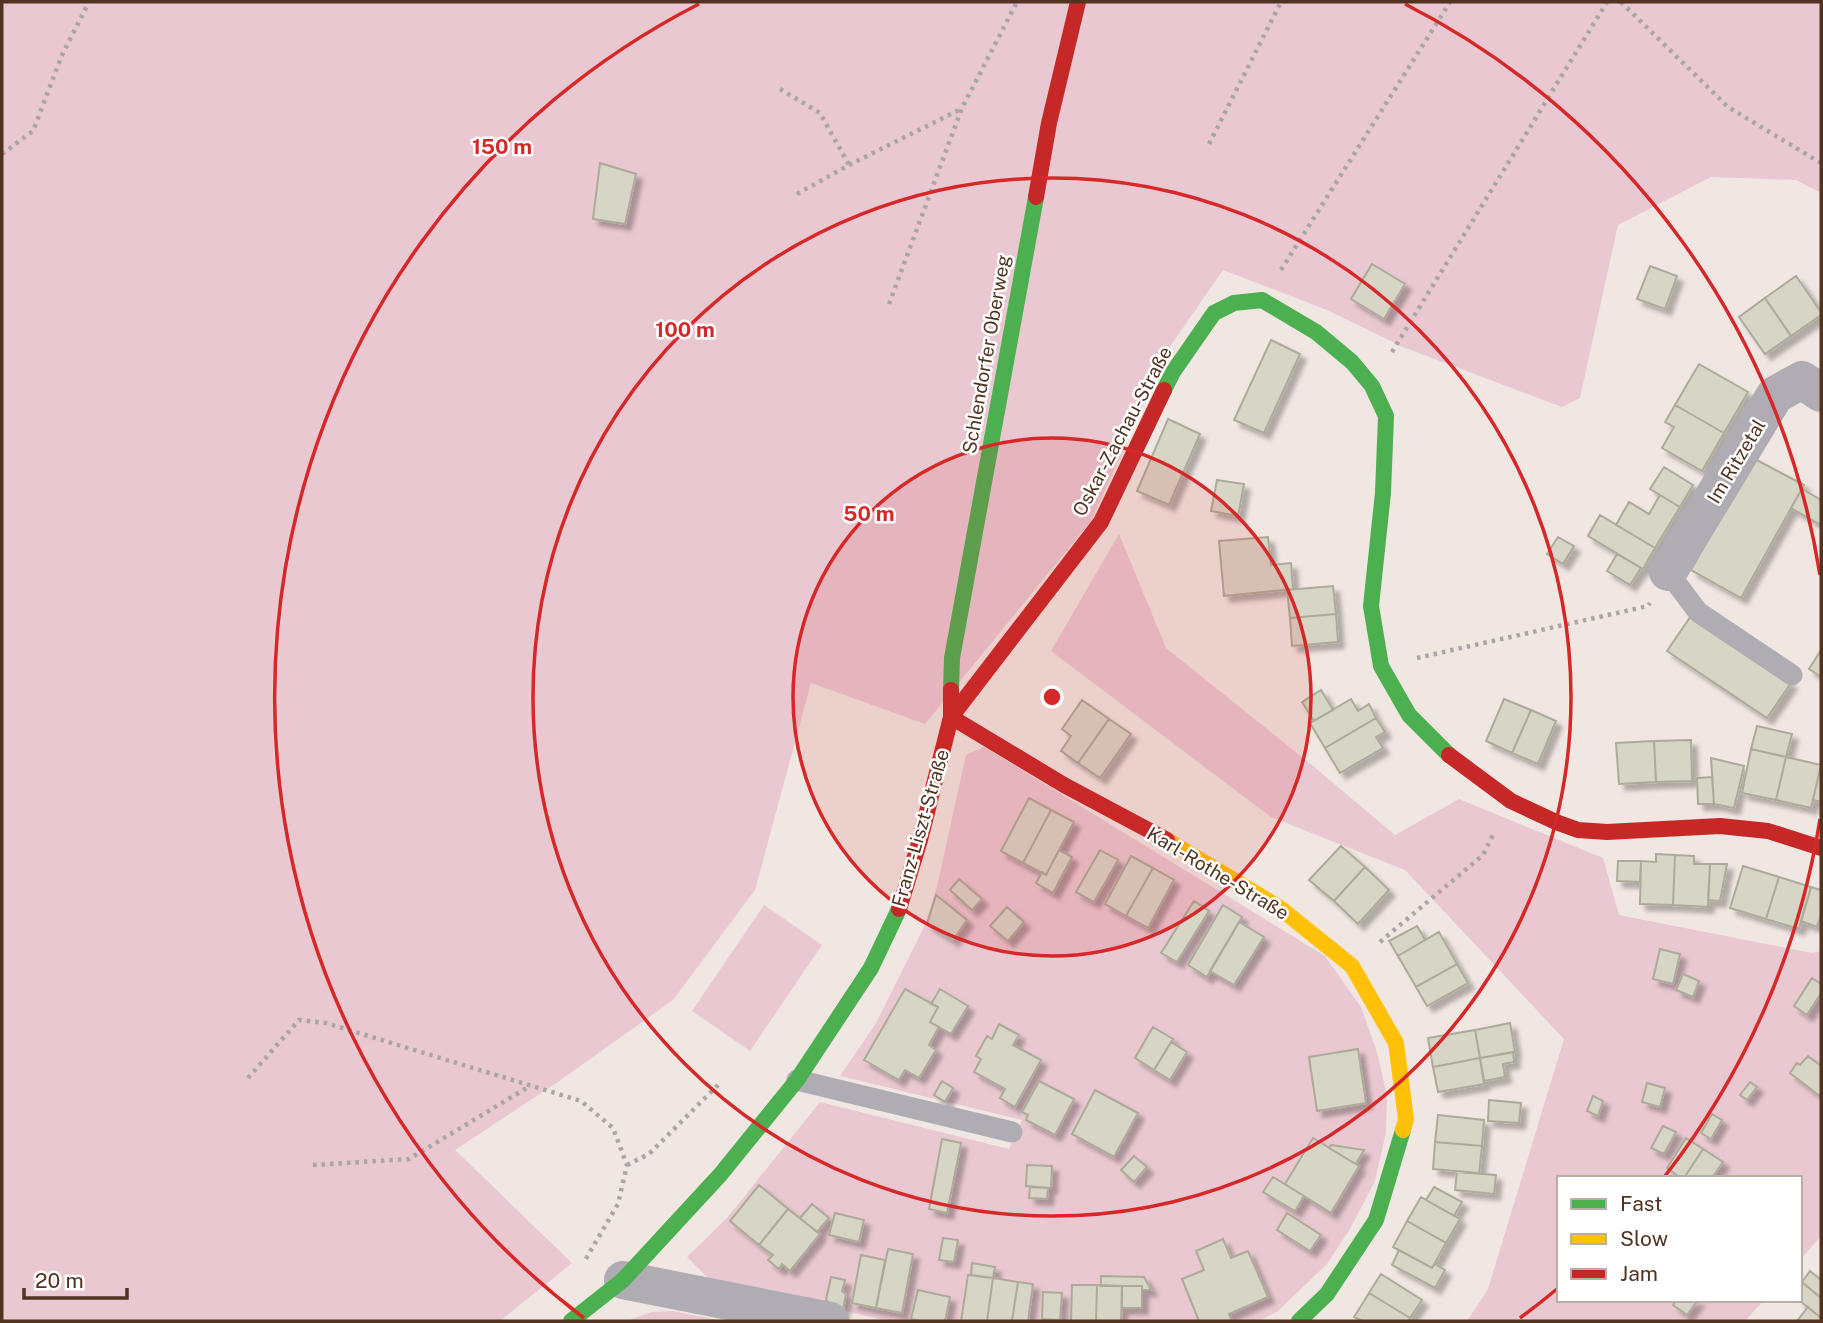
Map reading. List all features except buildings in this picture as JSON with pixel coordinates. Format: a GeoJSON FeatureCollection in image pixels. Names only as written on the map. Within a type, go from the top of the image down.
{"type":"FeatureCollection","features":[{"type":"Feature","properties":{"kind":"street","name":"Schlendorfer Oberweg"},"geometry":{"type":"LineString","coordinates":[[951,717],[952,658],[1047,137],[1078,2]]}},
{"type":"Feature","properties":{"kind":"street","name":"Oskar-Zachau-Straße"},"geometry":{"type":"LineString","coordinates":[[951,717],[1101,522],[1173,372],[1214,313],[1234,303],[1262,300]]}},
{"type":"Feature","properties":{"kind":"street"},"geometry":{"type":"LineString","coordinates":[[1262,300],[1317,332],[1352,362],[1372,386],[1386,416],[1383,493],[1371,606],[1381,666],[1409,715],[1453,759],[1511,802],[1578,830],[1607,832],[1720,826],[1768,831],[1821,848]]}},
{"type":"Feature","properties":{"kind":"street","name":"Im Ritzetal"},"geometry":{"type":"LineString","coordinates":[[1668,572],[1775,395],[1802,380],[1821,393]]}},
{"type":"Feature","properties":{"kind":"street","name":"Karl-Rothe-Straße"},"geometry":{"type":"LineString","coordinates":[[951,717],[1064,785],[1181,848],[1280,908],[1352,966],[1396,1044],[1406,1119],[1376,1220],[1327,1294],[1299,1321]]}},
{"type":"Feature","properties":{"kind":"street","name":"Franz-Liszt-Straße"},"geometry":{"type":"LineString","coordinates":[[571,1321],[623,1280],[720,1175],[797,1080],[870,968],[901,905],[951,717]]}},
{"type":"Feature","properties":{"kind":"street"},"geometry":{"type":"LineString","coordinates":[[623,1280],[830,1321]]}},
{"type":"Feature","properties":{"kind":"lane"},"geometry":{"type":"LineString","coordinates":[[1668,572],[1698,612],[1792,675]]}},
{"type":"Feature","properties":{"kind":"lane"},"geometry":{"type":"LineString","coordinates":[[797,1080],[1012,1132]]}},
{"type":"Feature","properties":{"kind":"path"},"geometry":{"type":"LineString","coordinates":[[2,154],[33,131],[62,55],[89,2]]}},
{"type":"Feature","properties":{"kind":"path"},"geometry":{"type":"LineString","coordinates":[[889,304],[962,108],[1017,2]]}},
{"type":"Feature","properties":{"kind":"path"},"geometry":{"type":"LineString","coordinates":[[1209,144],[1281,2]]}},
{"type":"Feature","properties":{"kind":"path"},"geometry":{"type":"LineString","coordinates":[[1262,300],[1450,2]]}},
{"type":"Feature","properties":{"kind":"path"},"geometry":{"type":"LineString","coordinates":[[1372,386],[1607,2]]}},
{"type":"Feature","properties":{"kind":"path"},"geometry":{"type":"LineString","coordinates":[[1621,2],[1728,107],[1821,163]]}},
{"type":"Feature","properties":{"kind":"path"},"geometry":{"type":"LineString","coordinates":[[780,89],[820,113],[849,164]]}},
{"type":"Feature","properties":{"kind":"path"},"geometry":{"type":"LineString","coordinates":[[797,194],[849,164],[962,108]]}},
{"type":"Feature","properties":{"kind":"path"},"geometry":{"type":"LineString","coordinates":[[1381,666],[1648,606],[1668,572]]}},
{"type":"Feature","properties":{"kind":"path"},"geometry":{"type":"LineString","coordinates":[[1352,966],[1483,855],[1511,802]]}},
{"type":"Feature","properties":{"kind":"path"},"geometry":{"type":"LineString","coordinates":[[248,1078],[299,1020],[326,1023],[581,1101],[613,1128],[627,1165],[618,1204],[578,1272]]}},
{"type":"Feature","properties":{"kind":"path"},"geometry":{"type":"LineString","coordinates":[[627,1165],[649,1154],[718,1085]]}},
{"type":"Feature","properties":{"kind":"path"},"geometry":{"type":"LineString","coordinates":[[313,1165],[409,1158],[531,1086]]}},
{"type":"Feature","properties":{"kind":"shaded area"},"geometry":{"type":"Polygon","coordinates":[[[2,2],[1821,2],[1821,193],[1796,180],[1711,177],[1618,225],[1580,398],[1562,407],[1403,347],[1327,310],[1223,270],[1169,348],[1091,521],[925,724],[811,683],[755,890],[673,1000],[555,1084],[455,1150],[572,1263],[500,1321],[2,1321],[2,2]]]}},
{"type":"Feature","properties":{"kind":"shaded area"},"geometry":{"type":"Polygon","coordinates":[[[1119,534],[1166,648],[1395,835],[1459,799],[1603,858],[1619,915],[1812,953],[1821,951],[1821,1236],[1802,1258],[1802,1176],[1557,1176],[1557,1302],[1762,1302],[1745,1321],[1467,1321],[1488,1289],[1564,1039],[1405,870],[1271,817],[1051,651],[1119,534]]]}},
{"type":"Feature","properties":{"kind":"shaded area"},"geometry":{"type":"Polygon","coordinates":[[[984,747],[1325,956],[1361,1007],[1377,1052],[1387,1096],[1386,1132],[1375,1181],[1350,1229],[1327,1264],[1278,1311],[1259,1321],[888,1321],[710,1280],[687,1257],[727,1218],[820,1102],[1009,1149],[1022,1120],[840,1076],[876,1023],[925,925],[937,887],[966,755],[984,747]]]}},
{"type":"Feature","properties":{"kind":"shaded area"},"geometry":{"type":"Polygon","coordinates":[[[764,905],[822,945],[750,1051],[692,1011],[764,905]]]}},
{"type":"Feature","properties":{"kind":"shaded area"},"geometry":{"type":"Polygon","coordinates":[[[672,1311],[724,1321],[626,1321],[652,1312],[672,1311]]]}},
{"type":"Feature","properties":{"kind":"traffic: fast"},"geometry":{"type":"LineString","coordinates":[[951,690],[952,658],[1036,197]]}},
{"type":"Feature","properties":{"kind":"traffic: fast"},"geometry":{"type":"LineString","coordinates":[[1164,390],[1173,372],[1214,313],[1234,303],[1262,300],[1316,332],[1352,362],[1372,386],[1386,416],[1383,493],[1371,606],[1381,666],[1409,715],[1449,755]]}},
{"type":"Feature","properties":{"kind":"traffic: fast"},"geometry":{"type":"LineString","coordinates":[[571,1321],[623,1280],[720,1175],[797,1080],[871,968],[899,909]]}},
{"type":"Feature","properties":{"kind":"traffic: fast"},"geometry":{"type":"LineString","coordinates":[[1299,1321],[1327,1294],[1376,1220],[1403,1130]]}},
{"type":"Feature","properties":{"kind":"traffic: slow"},"geometry":{"type":"LineString","coordinates":[[1167,840],[1280,908],[1352,966],[1396,1043],[1406,1119],[1403,1130]]}},
{"type":"Feature","properties":{"kind":"traffic: jam"},"geometry":{"type":"LineString","coordinates":[[1036,197],[1049,123],[1078,2]]}},
{"type":"Feature","properties":{"kind":"traffic: jam"},"geometry":{"type":"LineString","coordinates":[[951,717],[1101,522],[1164,390]]}},
{"type":"Feature","properties":{"kind":"traffic: jam"},"geometry":{"type":"LineString","coordinates":[[899,909],[920,840],[951,717],[951,690]]}},
{"type":"Feature","properties":{"kind":"traffic: jam"},"geometry":{"type":"LineString","coordinates":[[951,717],[1064,785],[1167,840]]}},
{"type":"Feature","properties":{"kind":"traffic: jam"},"geometry":{"type":"LineString","coordinates":[[1449,755],[1511,801],[1578,830],[1607,832],[1720,826],[1768,831],[1821,848]]}}]}
